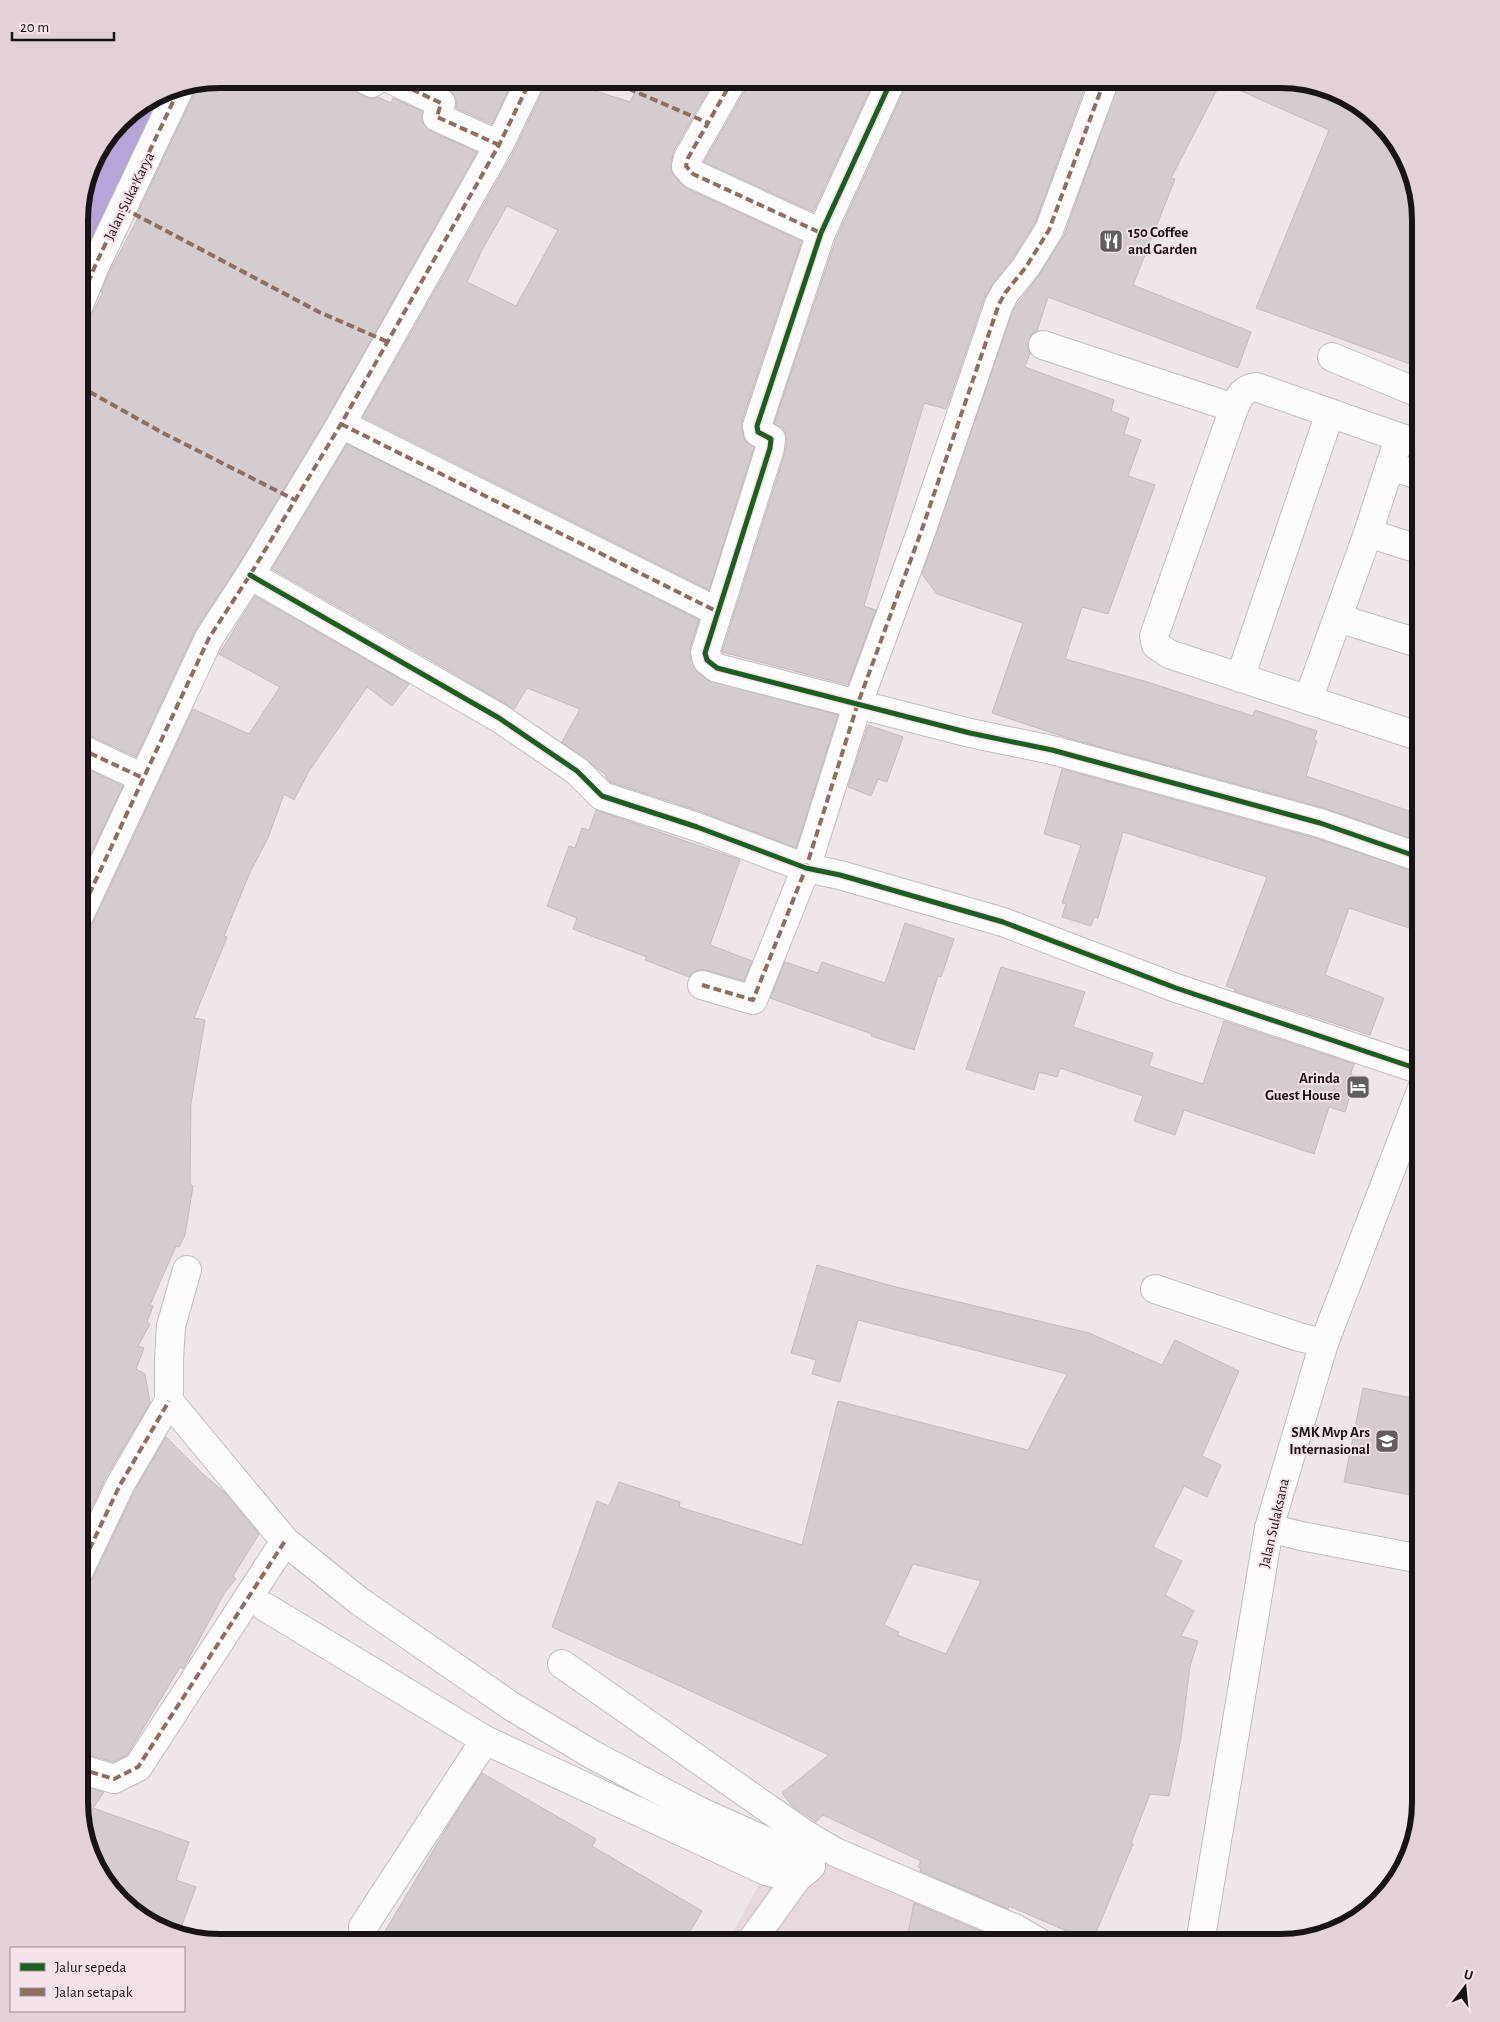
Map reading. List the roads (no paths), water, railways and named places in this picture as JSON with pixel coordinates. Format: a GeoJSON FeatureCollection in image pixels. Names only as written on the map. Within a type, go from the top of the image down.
{"type":"FeatureCollection","features":[{"type":"Feature","properties":{"kind":"street"},"geometry":{"type":"LineString","coordinates":[[409,88],[441,103],[437,117],[499,145]]}},
{"type":"Feature","properties":{"kind":"street"},"geometry":{"type":"LineString","coordinates":[[88,897],[208,638],[250,575],[342,424],[499,145],[527,88]]}},
{"type":"Feature","properties":{"kind":"street"},"geometry":{"type":"LineString","coordinates":[[728,88],[688,158],[686,166],[692,174],[821,234]]}},
{"type":"Feature","properties":{"kind":"street"},"geometry":{"type":"LineString","coordinates":[[888,88],[821,234],[757,426],[758,432],[771,439],[770,448],[705,653],[707,660],[717,668],[970,733],[1052,750],[1320,823],[1412,855]]}},
{"type":"Feature","properties":{"kind":"street"},"geometry":{"type":"LineString","coordinates":[[702,985],[753,1000],[806,868],[858,703],[921,532],[999,304],[1005,293],[1026,268],[1049,230],[1101,88]]}},
{"type":"Feature","properties":{"kind":"street","name":"Jalan Suka Karya"},"geometry":{"type":"LineString","coordinates":[[88,284],[176,95]]}},
{"type":"Feature","properties":{"kind":"street"},"geometry":{"type":"LineString","coordinates":[[1043,345],[1234,408]]}},
{"type":"Feature","properties":{"kind":"street"},"geometry":{"type":"LineString","coordinates":[[1332,357],[1412,390]]}},
{"type":"Feature","properties":{"kind":"street"},"geometry":{"type":"LineString","coordinates":[[1308,700],[1390,466],[1410,441],[1256,387],[1248,388],[1242,392],[1234,408],[1154,636],[1156,645],[1169,654],[1240,678],[1412,734]]}},
{"type":"Feature","properties":{"kind":"street"},"geometry":{"type":"LineString","coordinates":[[1240,678],[1330,413]]}},
{"type":"Feature","properties":{"kind":"street"},"geometry":{"type":"LineString","coordinates":[[342,424],[718,612]]}},
{"type":"Feature","properties":{"kind":"street"},"geometry":{"type":"LineString","coordinates":[[1390,466],[1412,473]]}},
{"type":"Feature","properties":{"kind":"street"},"geometry":{"type":"LineString","coordinates":[[1368,533],[1412,547]]}},
{"type":"Feature","properties":{"kind":"street"},"geometry":{"type":"LineString","coordinates":[[250,575],[499,718],[577,771],[602,796],[697,827],[806,868],[840,875],[1003,922],[1176,988],[1412,1067]]}},
{"type":"Feature","properties":{"kind":"street"},"geometry":{"type":"LineString","coordinates":[[1338,618],[1412,641]]}},
{"type":"Feature","properties":{"kind":"street"},"geometry":{"type":"LineString","coordinates":[[88,752],[143,778]]}},
{"type":"Feature","properties":{"kind":"street","name":"Jalan Sulaksana"},"geometry":{"type":"LineString","coordinates":[[1201,1934],[1269,1528],[1324,1342],[1412,1114]]}},
{"type":"Feature","properties":{"kind":"street"},"geometry":{"type":"LineString","coordinates":[[88,1552],[120,1485],[169,1401],[168,1360],[171,1326],[187,1270]]}},
{"type":"Feature","properties":{"kind":"street"},"geometry":{"type":"LineString","coordinates":[[1155,1289],[1300,1337],[1324,1342]]}},
{"type":"Feature","properties":{"kind":"street"},"geometry":{"type":"LineString","coordinates":[[169,1401],[285,1540],[359,1601],[511,1706],[593,1755],[699,1811],[799,1856],[804,1872]]}},
{"type":"Feature","properties":{"kind":"street"},"geometry":{"type":"LineString","coordinates":[[1269,1528],[1412,1557]]}},
{"type":"Feature","properties":{"kind":"street"},"geometry":{"type":"LineString","coordinates":[[88,1771],[114,1779],[138,1767],[285,1540]]}},
{"type":"Feature","properties":{"kind":"street"},"geometry":{"type":"LineString","coordinates":[[265,1607],[485,1740],[766,1871],[804,1872]]}},
{"type":"Feature","properties":{"kind":"street"},"geometry":{"type":"LineString","coordinates":[[562,1664],[803,1833],[835,1852],[1025,1934]]}},
{"type":"Feature","properties":{"kind":"street"},"geometry":{"type":"LineString","coordinates":[[363,1927],[485,1740]]}},
{"type":"Feature","properties":{"kind":"street"},"geometry":{"type":"LineString","coordinates":[[757,1934],[804,1872],[835,1852]]}},
{"type":"Feature","properties":{"kind":"waterway"},"geometry":{"type":"LineString","coordinates":[[88,222],[127,125]]}},
{"type":"Feature","properties":{"kind":"place","name":"150 Coffee and Garden"},"geometry":{"type":"Point","coordinates":[1111,241]}},
{"type":"Feature","properties":{"kind":"place","name":"Arinda Guest House"},"geometry":{"type":"Point","coordinates":[1358,1087]}},
{"type":"Feature","properties":{"kind":"place","name":"SMK Mvp Ars Internasional"},"geometry":{"type":"Point","coordinates":[1387,1441]}}]}
